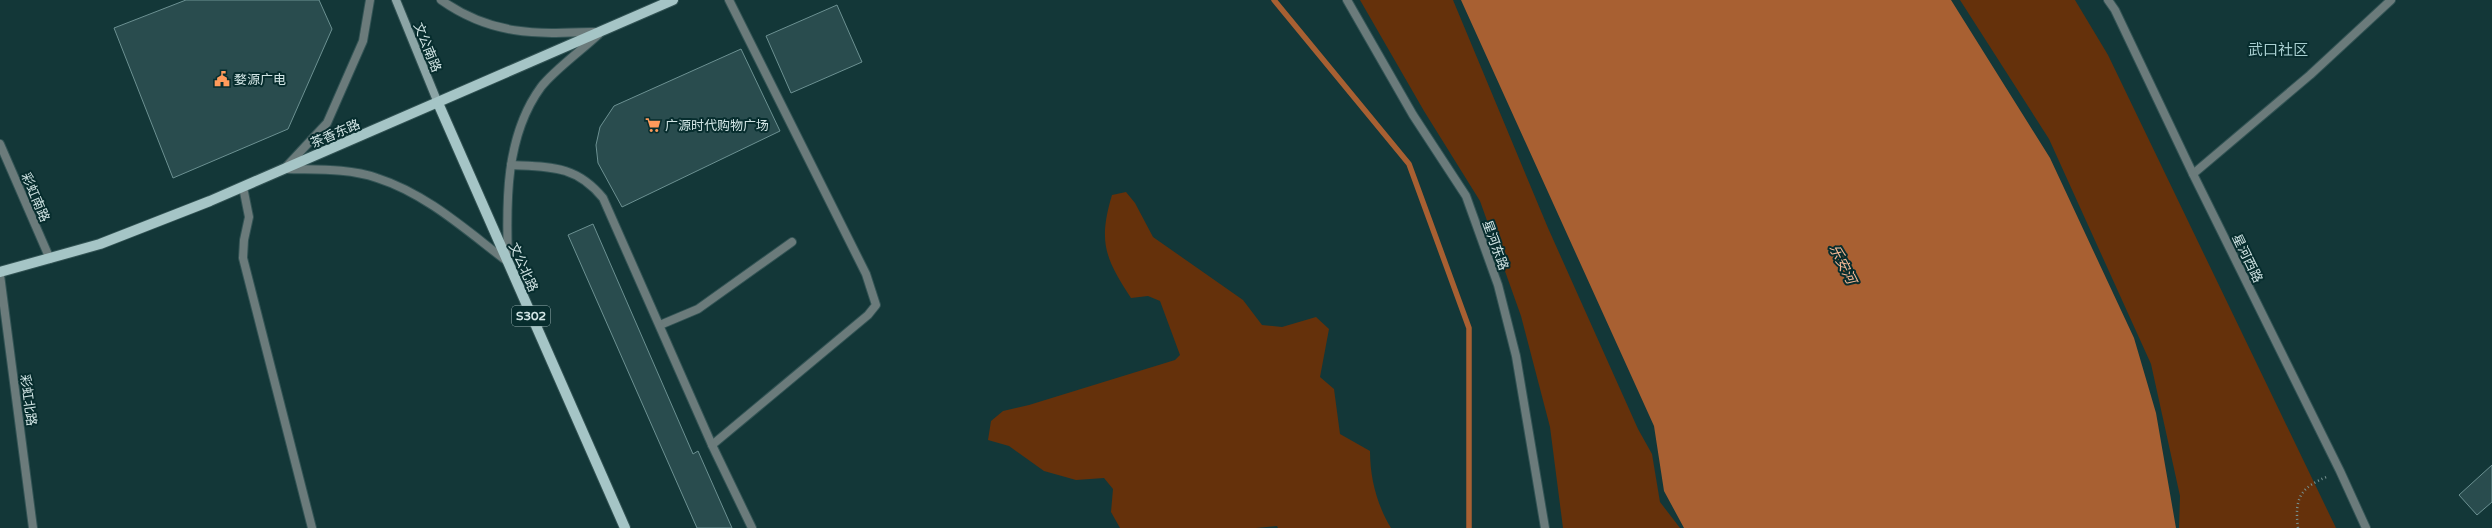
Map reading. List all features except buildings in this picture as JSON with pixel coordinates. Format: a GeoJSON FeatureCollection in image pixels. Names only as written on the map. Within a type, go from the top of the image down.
{"type":"FeatureCollection","features":[{"type":"Feature","properties":{"kind":"main road","name":"文公南路"},"geometry":{"type":"LineString","coordinates":[[396,0],[438,103]]}},
{"type":"Feature","properties":{"kind":"main road","name":"茶香东路"},"geometry":{"type":"LineString","coordinates":[[0,272],[100,244],[243,187],[673,0]]}},
{"type":"Feature","properties":{"kind":"main road","name":"文公北路"},"geometry":{"type":"LineString","coordinates":[[438,103],[625,528]]}},
{"type":"Feature","properties":{"kind":"street"},"geometry":{"type":"LineString","coordinates":[[285,169],[327,123],[363,41],[370,0]]}},
{"type":"Feature","properties":{"kind":"street"},"geometry":{"type":"LineString","coordinates":[[441,0],[488,26],[534,34],[600,32]]}},
{"type":"Feature","properties":{"kind":"street"},"geometry":{"type":"LineString","coordinates":[[712,445],[868,315],[876,305],[866,274],[729,0]]}},
{"type":"Feature","properties":{"kind":"street","name":"星河东路"},"geometry":{"type":"LineString","coordinates":[[1347,0],[1413,115],[1466,196],[1498,285],[1516,356],[1545,528]]}},
{"type":"Feature","properties":{"kind":"street","name":"星河西路"},"geometry":{"type":"LineString","coordinates":[[2108,0],[2115,10],[2192,174],[2340,471],[2366,528]]}},
{"type":"Feature","properties":{"kind":"street"},"geometry":{"type":"LineString","coordinates":[[2192,174],[2310,75],[2391,0]]}},
{"type":"Feature","properties":{"kind":"street"},"geometry":{"type":"LineString","coordinates":[[508,263],[506,211],[511,165],[522,121],[542,87],[600,32]]}},
{"type":"Feature","properties":{"kind":"street","name":"彩虹南路"},"geometry":{"type":"LineString","coordinates":[[0,144],[50,259]]}},
{"type":"Feature","properties":{"kind":"street"},"geometry":{"type":"LineString","coordinates":[[511,165],[567,170],[582,177],[594,186],[603,198],[615,221],[712,445],[752,528]]}},
{"type":"Feature","properties":{"kind":"street"},"geometry":{"type":"LineString","coordinates":[[285,169],[343,171],[377,178],[422,199],[453,219],[508,263]]}},
{"type":"Feature","properties":{"kind":"street"},"geometry":{"type":"LineString","coordinates":[[243,187],[249,217],[244,240],[243,258],[312,528]]}},
{"type":"Feature","properties":{"kind":"street"},"geometry":{"type":"LineString","coordinates":[[660,324],[698,309],[792,242]]}},
{"type":"Feature","properties":{"kind":"street","name":"彩虹北路"},"geometry":{"type":"LineString","coordinates":[[0,275],[34,528]]}},
{"type":"Feature","properties":{"kind":"path"},"geometry":{"type":"LineString","coordinates":[[2298,528],[2296,514],[2298,498],[2310,484],[2340,471]]}},
{"type":"Feature","properties":{"kind":"shaded area"},"geometry":{"type":"Polygon","coordinates":[[[1360,0],[1453,0],[1548,228],[1638,429],[1652,454],[1660,502],[1680,528],[1563,528],[1550,427],[1521,316],[1480,201],[1424,111],[1360,0]]]}},
{"type":"Feature","properties":{"kind":"shaded area"},"geometry":{"type":"Polygon","coordinates":[[[1960,0],[2075,0],[2108,55],[2336,528],[2179,528],[2180,496],[2151,364],[2049,139],[1960,0]]]}},
{"type":"Feature","properties":{"kind":"shaded area"},"geometry":{"type":"Polygon","coordinates":[[[1126,192],[1135,203],[1153,237],[1243,300],[1262,325],[1282,327],[1316,317],[1329,329],[1320,377],[1334,389],[1340,434],[1370,451],[1371,471],[1375,491],[1378,501],[1391,528],[1278,528],[1277,526],[1256,528],[1120,528],[1111,512],[1113,489],[1104,478],[1076,480],[1044,471],[1009,446],[988,440],[991,421],[1003,411],[1029,405],[1175,360],[1180,355],[1160,301],[1148,296],[1131,298],[1115,272],[1106,249],[1105,225],[1112,195],[1126,192]]]}},
{"type":"Feature","properties":{"kind":"water","name":"乐安河"},"geometry":{"type":"Polygon","coordinates":[[[1461,0],[1951,0],[2050,158],[2134,338],[2156,413],[2176,528],[1684,528],[1664,491],[1654,426],[1461,0]]]}},
{"type":"Feature","properties":{"kind":"waterway"},"geometry":{"type":"LineString","coordinates":[[1274,0],[1409,164],[1469,328],[1469,528]]}},
{"type":"Feature","properties":{"kind":"place","name":"婺源广电"},"geometry":{"type":"Point","coordinates":[222,79]}},
{"type":"Feature","properties":{"kind":"place","name":"广源时代购物广场"},"geometry":{"type":"Point","coordinates":[653,125]}},
{"type":"Feature","properties":{"kind":"district","name":"武口社区"},"geometry":{"type":"Point","coordinates":[2278,50]}}]}
